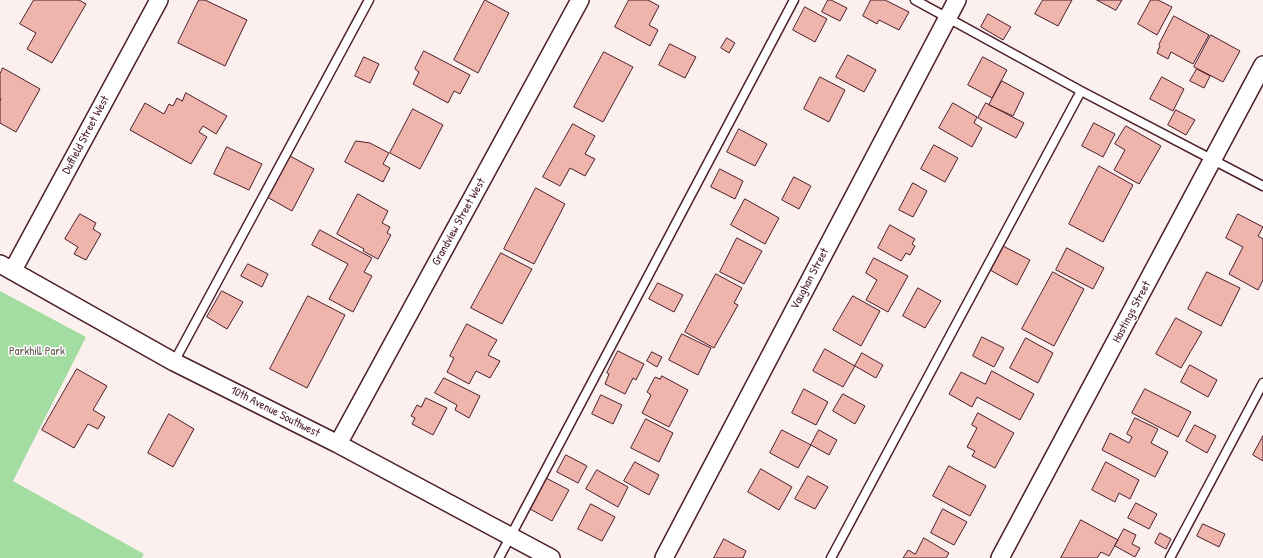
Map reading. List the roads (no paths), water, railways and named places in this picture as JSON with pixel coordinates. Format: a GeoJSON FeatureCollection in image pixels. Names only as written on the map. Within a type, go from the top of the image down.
{"type":"FeatureCollection","features":[{"type":"Feature","properties":{"kind":"street","name":"Duffield Street West"},"geometry":{"type":"LineString","coordinates":[[7,267],[158,0]]}},
{"type":"Feature","properties":{"kind":"street","name":"Grandview Street West"},"geometry":{"type":"LineString","coordinates":[[338,444],[580,0]]}},
{"type":"Feature","properties":{"kind":"street","name":"Vaughan Street"},"geometry":{"type":"LineString","coordinates":[[664,558],[957,0]]}},
{"type":"Feature","properties":{"kind":"street","name":"Hastings Street"},"geometry":{"type":"LineString","coordinates":[[1000,558],[1263,65]]}},
{"type":"Feature","properties":{"kind":"street","name":"10th Avenue Southwest"},"geometry":{"type":"LineString","coordinates":[[7,267],[174,362],[338,444],[551,558]]}},
{"type":"Feature","properties":{"kind":"lane"},"geometry":{"type":"LineString","coordinates":[[174,362],[369,0]]}},
{"type":"Feature","properties":{"kind":"lane"},"geometry":{"type":"LineString","coordinates":[[499,558],[794,0]]}},
{"type":"Feature","properties":{"kind":"lane"},"geometry":{"type":"LineString","coordinates":[[915,0],[1081,91],[1263,186]]}},
{"type":"Feature","properties":{"kind":"lane"},"geometry":{"type":"LineString","coordinates":[[831,558],[1081,91]]}},
{"type":"Feature","properties":{"kind":"lane"},"geometry":{"type":"LineString","coordinates":[[1170,558],[1263,383]]}},
{"type":"Feature","properties":{"kind":"park label","name":"Parkhill Park"},"geometry":{"type":"Point","coordinates":[37,352]}}]}
